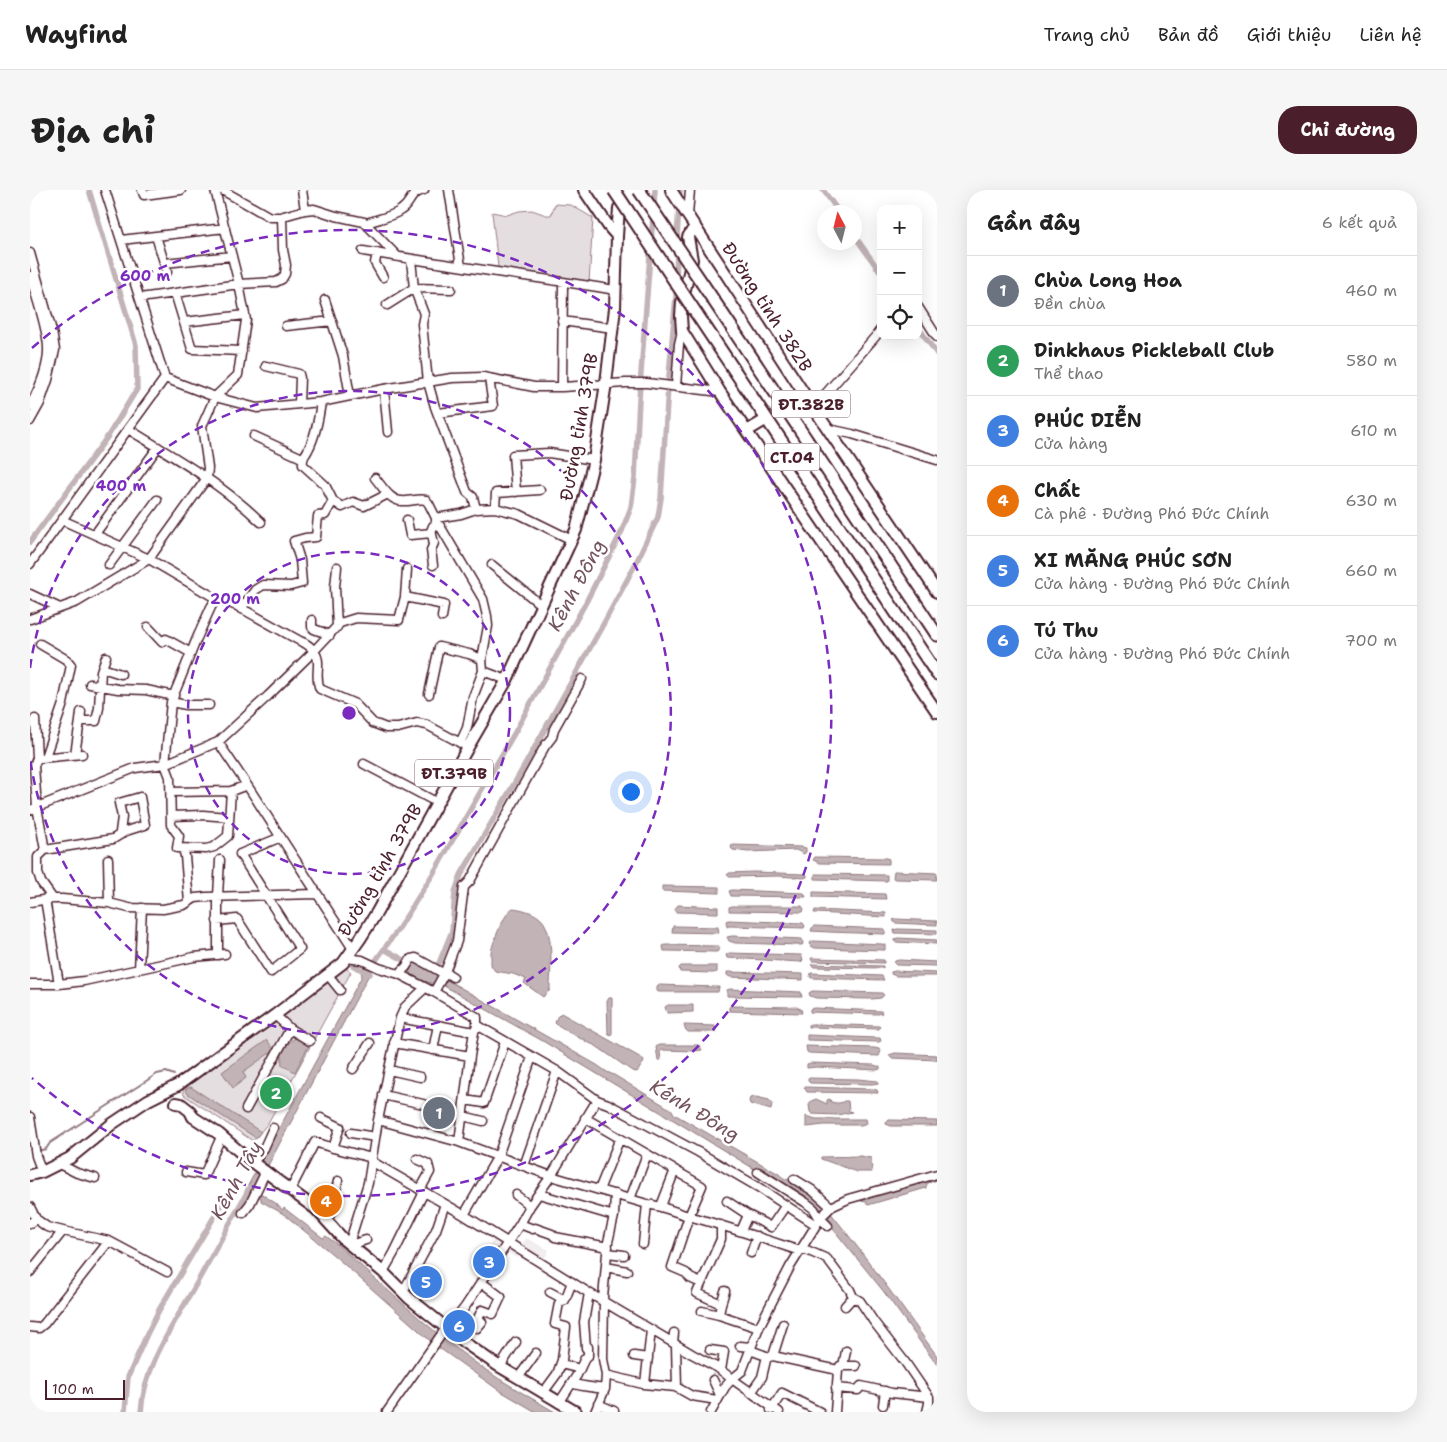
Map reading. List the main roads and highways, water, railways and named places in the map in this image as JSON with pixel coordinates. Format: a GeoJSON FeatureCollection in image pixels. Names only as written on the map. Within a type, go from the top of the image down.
{"type":"FeatureCollection","features":[{"type":"Feature","properties":{"kind":"highway","name":"CT.04"},"geometry":{"type":"LineString","coordinates":[[614,190],[937,674]]}},
{"type":"Feature","properties":{"kind":"highway","name":"CT.04"},"geometry":{"type":"LineString","coordinates":[[639,190],[937,635]]}},
{"type":"Feature","properties":{"kind":"highway"},"geometry":{"type":"LineString","coordinates":[[752,360],[776,386],[937,626]]}},
{"type":"Feature","properties":{"kind":"highway"},"geometry":{"type":"LineString","coordinates":[[888,601],[937,682]]}},
{"type":"Feature","properties":{"kind":"main road"},"geometry":{"type":"LineString","coordinates":[[584,190],[617,236]]}},
{"type":"Feature","properties":{"kind":"main road","name":"Đường tỉnh 382B"},"geometry":{"type":"LineString","coordinates":[[671,190],[937,592]]}},
{"type":"Feature","properties":{"kind":"main road","name":"Đường tỉnh 379B"},"geometry":{"type":"LineString","coordinates":[[30,1174],[42,1172],[70,1158],[112,1124],[148,1100],[178,1085],[339,967],[360,940],[438,802],[464,745],[507,680],[576,530],[594,460],[606,383],[616,290],[619,208]]}},
{"type":"Feature","properties":{"kind":"main road"},"geometry":{"type":"LineString","coordinates":[[696,226],[688,237],[692,260],[682,302],[682,331],[720,392],[937,712]]}},
{"type":"Feature","properties":{"kind":"main road"},"geometry":{"type":"LineString","coordinates":[[791,402],[803,392]]}},
{"type":"Feature","properties":{"kind":"main road"},"geometry":{"type":"LineString","coordinates":[[747,431],[762,422]]}},
{"type":"Feature","properties":{"kind":"main road"},"geometry":{"type":"LineString","coordinates":[[166,1092],[176,1104],[177,1110],[187,1117],[193,1117],[255,1161],[316,1209],[344,1240],[383,1272],[445,1331],[477,1349],[500,1367],[576,1412]]}},
{"type":"Feature","properties":{"kind":"waterway"},"geometry":{"type":"LineString","coordinates":[[30,542],[108,436],[137,389],[136,345],[89,190]]}},
{"type":"Feature","properties":{"kind":"waterway","name":"Kênh Đông"},"geometry":{"type":"LineString","coordinates":[[374,963],[399,928],[436,869],[515,732],[586,602],[622,531],[631,507],[635,478],[655,190]]}},
{"type":"Feature","properties":{"kind":"waterway"},"geometry":{"type":"LineString","coordinates":[[437,968],[452,931],[455,892],[461,875],[605,621],[658,517],[676,296],[680,190]]}},
{"type":"Feature","properties":{"kind":"waterway"},"geometry":{"type":"LineString","coordinates":[[823,190],[834,205]]}},
{"type":"Feature","properties":{"kind":"waterway"},"geometry":{"type":"LineString","coordinates":[[862,246],[877,267]]}},
{"type":"Feature","properties":{"kind":"waterway"},"geometry":{"type":"LineString","coordinates":[[922,333],[937,354]]}},
{"type":"Feature","properties":{"kind":"waterway","name":"Kênh Đông"},"geometry":{"type":"LineString","coordinates":[[384,949],[411,964]]}},
{"type":"Feature","properties":{"kind":"waterway"},"geometry":{"type":"LineString","coordinates":[[354,962],[352,965],[370,974]]}},
{"type":"Feature","properties":{"kind":"waterway"},"geometry":{"type":"LineString","coordinates":[[37,1151],[46,1149],[50,1143],[157,1074],[166,1072],[174,1075]]}},
{"type":"Feature","properties":{"kind":"waterway","name":"Kênh Tây"},"geometry":{"type":"LineString","coordinates":[[141,1412],[147,1379],[160,1348],[250,1187]]}},
{"type":"Feature","properties":{"kind":"waterway"},"geometry":{"type":"LineString","coordinates":[[125,1412],[128,1377],[147,1334],[159,1310],[227,1195]]}},
{"type":"Feature","properties":{"kind":"tunnel"},"geometry":{"type":"LineString","coordinates":[[762,422],[790,402]]}},
{"type":"Feature","properties":{"kind":"place","name":"Dinkhaus Pickleball Club"},"geometry":{"type":"Point","coordinates":[276,1093]}},
{"type":"Feature","properties":{"kind":"place","name":"Chùa Long Hoa"},"geometry":{"type":"Point","coordinates":[439,1113]}},
{"type":"Feature","properties":{"kind":"place","name":"Chất"},"geometry":{"type":"Point","coordinates":[326,1201]}},
{"type":"Feature","properties":{"kind":"place","name":"PHÚC DIỄN"},"geometry":{"type":"Point","coordinates":[489,1262]}},
{"type":"Feature","properties":{"kind":"place","name":"XI MĂNG PHÚC SƠN"},"geometry":{"type":"Point","coordinates":[426,1282]}},
{"type":"Feature","properties":{"kind":"place","name":"Tú Thu"},"geometry":{"type":"Point","coordinates":[459,1326]}}]}
